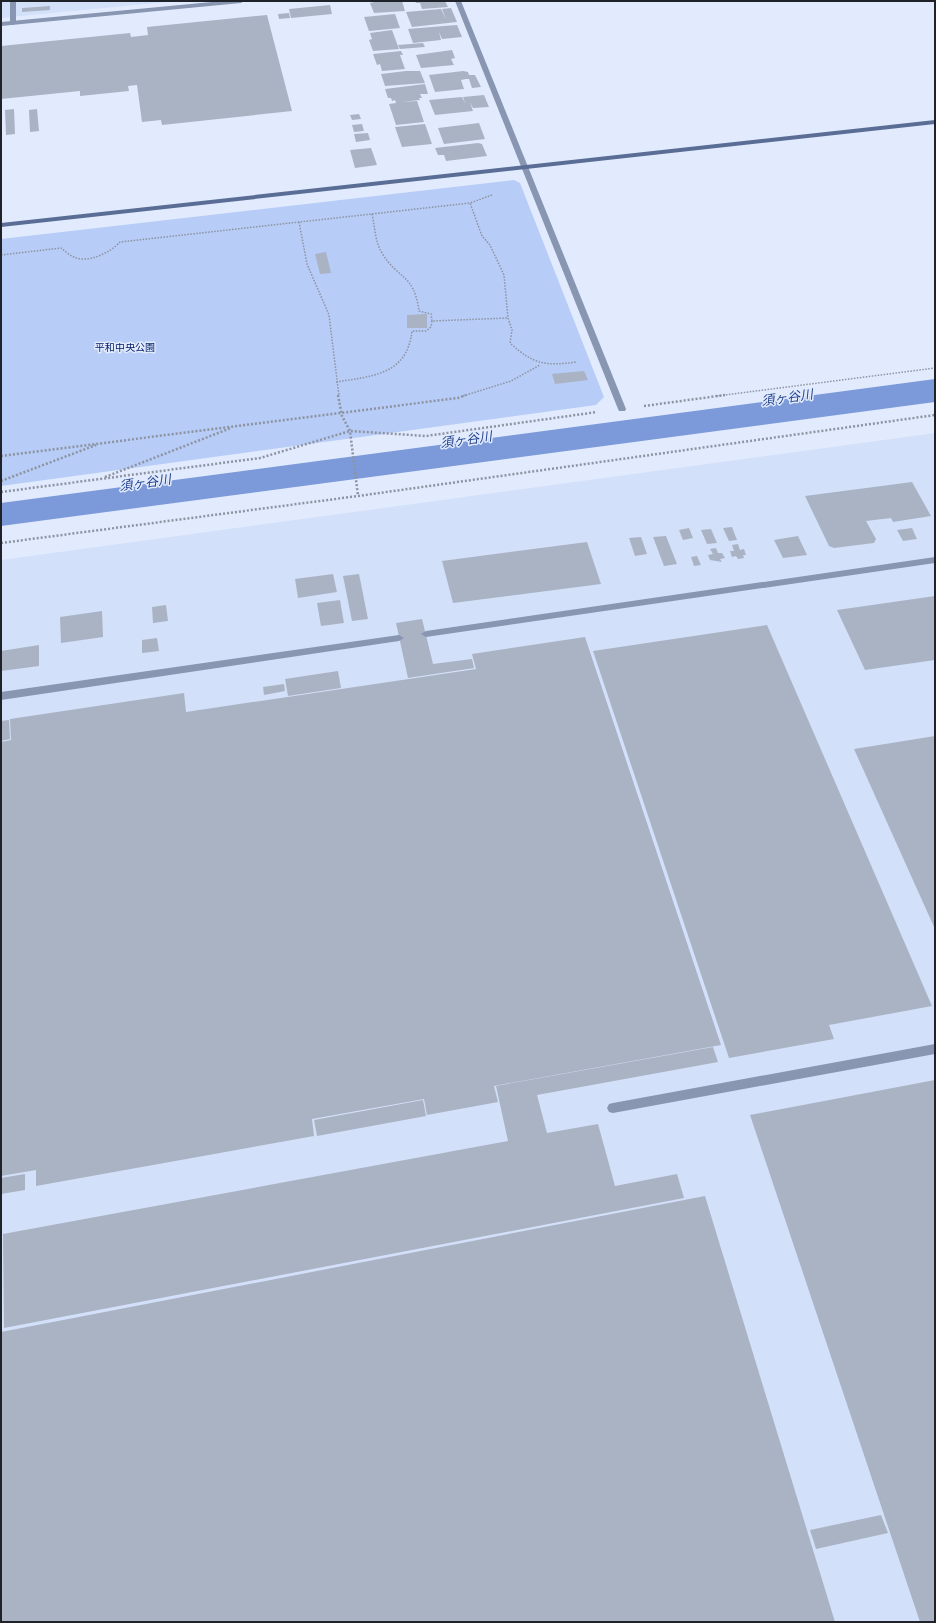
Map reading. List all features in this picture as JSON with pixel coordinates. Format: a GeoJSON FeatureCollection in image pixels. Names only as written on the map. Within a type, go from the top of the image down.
{"type":"FeatureCollection","features":[{"type":"Feature","properties":{"kind":"street"},"geometry":{"type":"LineString","coordinates":[[12,1],[13,23]]}},
{"type":"Feature","properties":{"kind":"street"},"geometry":{"type":"LineString","coordinates":[[1,24],[241,1]]}},
{"type":"Feature","properties":{"kind":"street"},"geometry":{"type":"LineString","coordinates":[[458,1],[622,409]]}},
{"type":"Feature","properties":{"kind":"street"},"geometry":{"type":"LineString","coordinates":[[1,225],[935,122]]}},
{"type":"Feature","properties":{"kind":"street"},"geometry":{"type":"LineString","coordinates":[[426,634],[935,560]]}},
{"type":"Feature","properties":{"kind":"street"},"geometry":{"type":"LineString","coordinates":[[1,696],[399,638]]}},
{"type":"Feature","properties":{"kind":"street"},"geometry":{"type":"LineString","coordinates":[[613,1108],[935,1049]]}},
{"type":"Feature","properties":{"kind":"path"},"geometry":{"type":"LineString","coordinates":[[1,255],[61,248],[75,258],[89,258],[103,255],[113,250],[120,242],[470,203],[508,188],[525,167]]}},
{"type":"Feature","properties":{"kind":"path"},"geometry":{"type":"LineString","coordinates":[[470,203],[482,236],[490,245],[504,275],[508,318],[512,330],[510,343],[525,358],[540,365]]}},
{"type":"Feature","properties":{"kind":"path"},"geometry":{"type":"LineString","coordinates":[[336,382],[371,376],[389,368],[405,357],[409,348],[412,331],[426,331],[431,327],[431,314],[419,311],[418,296],[415,288],[402,273],[389,264],[380,251],[372,214]]}},
{"type":"Feature","properties":{"kind":"path"},"geometry":{"type":"LineString","coordinates":[[299,222],[307,264],[329,315],[336,382],[341,412],[350,431],[358,496]]}},
{"type":"Feature","properties":{"kind":"path"},"geometry":{"type":"LineString","coordinates":[[432,321],[508,318]]}},
{"type":"Feature","properties":{"kind":"path"},"geometry":{"type":"LineString","coordinates":[[1,456],[458,398],[509,381],[540,365],[603,359]]}},
{"type":"Feature","properties":{"kind":"path"},"geometry":{"type":"LineString","coordinates":[[1,492],[260,458],[350,431],[426,436],[935,368]]}},
{"type":"Feature","properties":{"kind":"path"},"geometry":{"type":"LineString","coordinates":[[1,543],[358,496],[935,415]]}},
{"type":"Feature","properties":{"kind":"path"},"geometry":{"type":"LineString","coordinates":[[101,479],[235,426]]}},
{"type":"Feature","properties":{"kind":"path"},"geometry":{"type":"LineString","coordinates":[[1,481],[100,443]]}},
{"type":"Feature","properties":{"kind":"shaded area"},"geometry":{"type":"Polygon","coordinates":[[[1,1],[177,1],[1,18],[1,1]]]}},
{"type":"Feature","properties":{"kind":"shaded area"},"geometry":{"type":"Polygon","coordinates":[[[935,379],[935,402],[1,526],[1,503],[935,379]]]}},
{"type":"Feature","properties":{"kind":"shaded area"},"geometry":{"type":"Polygon","coordinates":[[[935,433],[935,1622],[1,1622],[1,560],[935,433]]]}},
{"type":"Feature","properties":{"kind":"green space","name":"平和中央公園"},"geometry":{"type":"Polygon","coordinates":[[[514,180],[520,183],[604,397],[596,405],[1,486],[1,239],[514,180]]]}},
{"type":"Feature","properties":{"kind":"building"},"geometry":{"type":"Polygon","coordinates":[[[379,1],[402,1],[405,11],[374,13],[370,3],[379,1]]]}},
{"type":"Feature","properties":{"kind":"building"},"geometry":{"type":"Polygon","coordinates":[[[415,1],[445,1],[448,7],[422,9],[420,3],[416,3],[415,1]]]}},
{"type":"Feature","properties":{"kind":"building"},"geometry":{"type":"Polygon","coordinates":[[[330,5],[332,14],[291,18],[289,9],[330,5]]]}},
{"type":"Feature","properties":{"kind":"building"},"geometry":{"type":"Polygon","coordinates":[[[50,6],[50,10],[22,12],[22,8],[50,6]]]}},
{"type":"Feature","properties":{"kind":"building"},"geometry":{"type":"Polygon","coordinates":[[[451,8],[457,22],[412,27],[406,12],[441,9],[446,19],[442,9],[451,8]]]}},
{"type":"Feature","properties":{"kind":"building"},"geometry":{"type":"Polygon","coordinates":[[[289,13],[290,18],[279,19],[278,14],[289,13]]]}},
{"type":"Feature","properties":{"kind":"building"},"geometry":{"type":"Polygon","coordinates":[[[395,14],[400,28],[369,31],[364,17],[395,14]]]}},
{"type":"Feature","properties":{"kind":"building"},"geometry":{"type":"Polygon","coordinates":[[[267,15],[292,111],[162,125],[161,120],[142,122],[137,85],[128,86],[129,91],[80,96],[80,91],[1,99],[1,46],[130,33],[131,37],[148,35],[147,27],[267,15]]]}},
{"type":"Feature","properties":{"kind":"building"},"geometry":{"type":"Polygon","coordinates":[[[457,25],[462,37],[442,39],[439,32],[441,40],[413,43],[408,29],[457,25]]]}},
{"type":"Feature","properties":{"kind":"building"},"geometry":{"type":"Polygon","coordinates":[[[392,30],[399,49],[373,51],[369,40],[372,39],[370,33],[392,30]]]}},
{"type":"Feature","properties":{"kind":"building"},"geometry":{"type":"Polygon","coordinates":[[[423,43],[425,47],[400,49],[398,45],[423,43]]]}},
{"type":"Feature","properties":{"kind":"building"},"geometry":{"type":"Polygon","coordinates":[[[452,50],[455,58],[451,59],[454,65],[421,68],[416,55],[452,50]]]}},
{"type":"Feature","properties":{"kind":"building"},"geometry":{"type":"Polygon","coordinates":[[[401,51],[403,55],[400,55],[405,69],[382,71],[380,64],[377,65],[373,54],[401,51]]]}},
{"type":"Feature","properties":{"kind":"building"},"geometry":{"type":"Polygon","coordinates":[[[420,71],[425,83],[385,86],[381,74],[420,71]]]}},
{"type":"Feature","properties":{"kind":"building"},"geometry":{"type":"Polygon","coordinates":[[[463,71],[468,72],[469,75],[475,75],[481,87],[472,88],[469,79],[466,79],[461,80],[464,89],[435,92],[429,75],[463,71]]]}},
{"type":"Feature","properties":{"kind":"building"},"geometry":{"type":"Polygon","coordinates":[[[425,84],[428,94],[420,94],[422,98],[419,98],[420,100],[402,102],[417,101],[424,122],[396,125],[389,104],[396,103],[395,100],[392,101],[391,98],[388,98],[385,89],[425,84]]]}},
{"type":"Feature","properties":{"kind":"building"},"geometry":{"type":"Polygon","coordinates":[[[484,95],[489,107],[473,108],[470,102],[473,111],[435,115],[429,100],[462,97],[465,103],[463,97],[484,95]]]}},
{"type":"Feature","properties":{"kind":"building"},"geometry":{"type":"Polygon","coordinates":[[[14,109],[15,134],[6,135],[5,110],[14,109]]]}},
{"type":"Feature","properties":{"kind":"building"},"geometry":{"type":"Polygon","coordinates":[[[37,109],[39,131],[30,132],[29,110],[37,109]]]}},
{"type":"Feature","properties":{"kind":"building"},"geometry":{"type":"Polygon","coordinates":[[[359,114],[361,119],[352,120],[350,115],[359,114]]]}},
{"type":"Feature","properties":{"kind":"building"},"geometry":{"type":"Polygon","coordinates":[[[479,123],[485,139],[444,144],[438,128],[479,123]]]}},
{"type":"Feature","properties":{"kind":"building"},"geometry":{"type":"Polygon","coordinates":[[[362,124],[364,131],[354,132],[352,125],[362,124]]]}},
{"type":"Feature","properties":{"kind":"building"},"geometry":{"type":"Polygon","coordinates":[[[425,124],[432,144],[402,147],[395,127],[425,124]]]}},
{"type":"Feature","properties":{"kind":"building"},"geometry":{"type":"Polygon","coordinates":[[[368,133],[370,140],[356,142],[354,134],[368,133]]]}},
{"type":"Feature","properties":{"kind":"building"},"geometry":{"type":"Polygon","coordinates":[[[478,143],[482,144],[487,156],[446,161],[444,155],[438,155],[435,148],[478,143]]]}},
{"type":"Feature","properties":{"kind":"building"},"geometry":{"type":"Polygon","coordinates":[[[371,148],[377,165],[355,168],[350,150],[371,148]]]}},
{"type":"Feature","properties":{"kind":"building"},"geometry":{"type":"Polygon","coordinates":[[[326,252],[331,273],[320,274],[315,254],[326,252]]]}},
{"type":"Feature","properties":{"kind":"building"},"geometry":{"type":"Polygon","coordinates":[[[427,314],[427,328],[407,328],[407,315],[427,314]]]}},
{"type":"Feature","properties":{"kind":"building"},"geometry":{"type":"Polygon","coordinates":[[[584,371],[588,380],[555,384],[552,374],[584,371]]]}},
{"type":"Feature","properties":{"kind":"building"},"geometry":{"type":"Polygon","coordinates":[[[912,482],[931,516],[893,522],[891,518],[866,521],[876,539],[874,543],[834,548],[829,546],[805,496],[912,482]]]}},
{"type":"Feature","properties":{"kind":"building"},"geometry":{"type":"Polygon","coordinates":[[[732,527],[737,540],[729,541],[723,528],[732,527]]]}},
{"type":"Feature","properties":{"kind":"building"},"geometry":{"type":"Polygon","coordinates":[[[689,528],[693,538],[683,540],[679,530],[689,528]]]}},
{"type":"Feature","properties":{"kind":"building"},"geometry":{"type":"Polygon","coordinates":[[[912,528],[917,539],[903,541],[897,530],[912,528]]]}},
{"type":"Feature","properties":{"kind":"building"},"geometry":{"type":"Polygon","coordinates":[[[711,529],[717,543],[707,544],[701,530],[711,529]]]}},
{"type":"Feature","properties":{"kind":"building"},"geometry":{"type":"Polygon","coordinates":[[[666,536],[677,564],[664,566],[653,537],[666,536]]]}},
{"type":"Feature","properties":{"kind":"building"},"geometry":{"type":"Polygon","coordinates":[[[798,536],[807,555],[783,558],[774,540],[798,536]]]}},
{"type":"Feature","properties":{"kind":"building"},"geometry":{"type":"Polygon","coordinates":[[[641,537],[647,554],[635,556],[629,538],[641,537]]]}},
{"type":"Feature","properties":{"kind":"building"},"geometry":{"type":"Polygon","coordinates":[[[587,542],[601,584],[453,603],[442,561],[587,542]]]}},
{"type":"Feature","properties":{"kind":"building"},"geometry":{"type":"Polygon","coordinates":[[[738,544],[740,550],[744,549],[746,555],[743,555],[744,558],[738,559],[736,556],[732,557],[730,551],[734,551],[732,545],[738,544]]]}},
{"type":"Feature","properties":{"kind":"building"},"geometry":{"type":"Polygon","coordinates":[[[716,548],[718,553],[722,553],[725,558],[720,559],[722,562],[710,560],[708,555],[713,554],[710,549],[716,548]]]}},
{"type":"Feature","properties":{"kind":"building"},"geometry":{"type":"Polygon","coordinates":[[[697,556],[701,565],[694,566],[691,557],[697,556]]]}},
{"type":"Feature","properties":{"kind":"building"},"geometry":{"type":"Polygon","coordinates":[[[333,574],[337,592],[298,598],[295,579],[333,574]]]}},
{"type":"Feature","properties":{"kind":"building"},"geometry":{"type":"Polygon","coordinates":[[[359,574],[368,619],[352,621],[343,576],[359,574]]]}},
{"type":"Feature","properties":{"kind":"building"},"geometry":{"type":"Polygon","coordinates":[[[935,596],[935,660],[865,670],[837,610],[935,596]]]}},
{"type":"Feature","properties":{"kind":"building"},"geometry":{"type":"Polygon","coordinates":[[[340,600],[344,623],[321,626],[317,603],[340,600]]]}},
{"type":"Feature","properties":{"kind":"building"},"geometry":{"type":"Polygon","coordinates":[[[166,605],[168,621],[153,623],[152,607],[166,605]]]}},
{"type":"Feature","properties":{"kind":"building"},"geometry":{"type":"Polygon","coordinates":[[[102,611],[103,637],[61,643],[60,617],[102,611]]]}},
{"type":"Feature","properties":{"kind":"building"},"geometry":{"type":"Polygon","coordinates":[[[422,619],[433,664],[472,659],[474,668],[408,678],[396,623],[422,619]]]}},
{"type":"Feature","properties":{"kind":"building"},"geometry":{"type":"Polygon","coordinates":[[[767,625],[932,1006],[829,1025],[834,1039],[729,1058],[593,651],[767,625]]]}},
{"type":"Feature","properties":{"kind":"building"},"geometry":{"type":"Polygon","coordinates":[[[585,637],[721,1045],[494,1086],[498,1102],[427,1115],[424,1099],[312,1119],[314,1136],[36,1186],[36,1170],[1,1176],[1,742],[11,740],[10,719],[184,693],[186,712],[476,669],[472,654],[585,637]]]}},
{"type":"Feature","properties":{"kind":"building"},"geometry":{"type":"Polygon","coordinates":[[[157,638],[159,651],[142,653],[142,640],[157,638]]]}},
{"type":"Feature","properties":{"kind":"building"},"geometry":{"type":"Polygon","coordinates":[[[39,645],[39,666],[1,671],[1,651],[39,645]]]}},
{"type":"Feature","properties":{"kind":"building"},"geometry":{"type":"Polygon","coordinates":[[[338,671],[341,688],[288,696],[285,679],[338,671]]]}},
{"type":"Feature","properties":{"kind":"building"},"geometry":{"type":"Polygon","coordinates":[[[284,684],[285,691],[264,695],[263,687],[284,684]]]}},
{"type":"Feature","properties":{"kind":"building"},"geometry":{"type":"Polygon","coordinates":[[[9,720],[10,739],[1,741],[1,721],[9,720]]]}},
{"type":"Feature","properties":{"kind":"building"},"geometry":{"type":"Polygon","coordinates":[[[935,736],[935,929],[854,749],[935,736]]]}},
{"type":"Feature","properties":{"kind":"building"},"geometry":{"type":"Polygon","coordinates":[[[713,1047],[718,1062],[537,1095],[547,1133],[598,1124],[615,1186],[677,1174],[684,1198],[4,1328],[3,1234],[508,1141],[496,1086],[713,1047]]]}},
{"type":"Feature","properties":{"kind":"building"},"geometry":{"type":"Polygon","coordinates":[[[935,1080],[935,1622],[920,1622],[750,1115],[935,1080]]]}},
{"type":"Feature","properties":{"kind":"building"},"geometry":{"type":"Polygon","coordinates":[[[423,1100],[426,1116],[317,1136],[314,1120],[423,1100]]]}},
{"type":"Feature","properties":{"kind":"building"},"geometry":{"type":"Polygon","coordinates":[[[25,1174],[25,1190],[1,1194],[1,1178],[25,1174]]]}},
{"type":"Feature","properties":{"kind":"building"},"geometry":{"type":"Polygon","coordinates":[[[705,1196],[835,1622],[1,1622],[1,1332],[705,1196]]]}},
{"type":"Feature","properties":{"kind":"building"},"geometry":{"type":"Polygon","coordinates":[[[881,1515],[888,1533],[816,1549],[810,1530],[881,1515]]]}},
{"type":"Feature","properties":{"kind":"water label","name":"須ヶ谷川"},"geometry":{"type":"Point","coordinates":[787,397]}},
{"type":"Feature","properties":{"kind":"water label","name":"須ヶ谷川"},"geometry":{"type":"Point","coordinates":[466,439]}},
{"type":"Feature","properties":{"kind":"water label","name":"須ヶ谷川"},"geometry":{"type":"Point","coordinates":[145,482]}}]}
